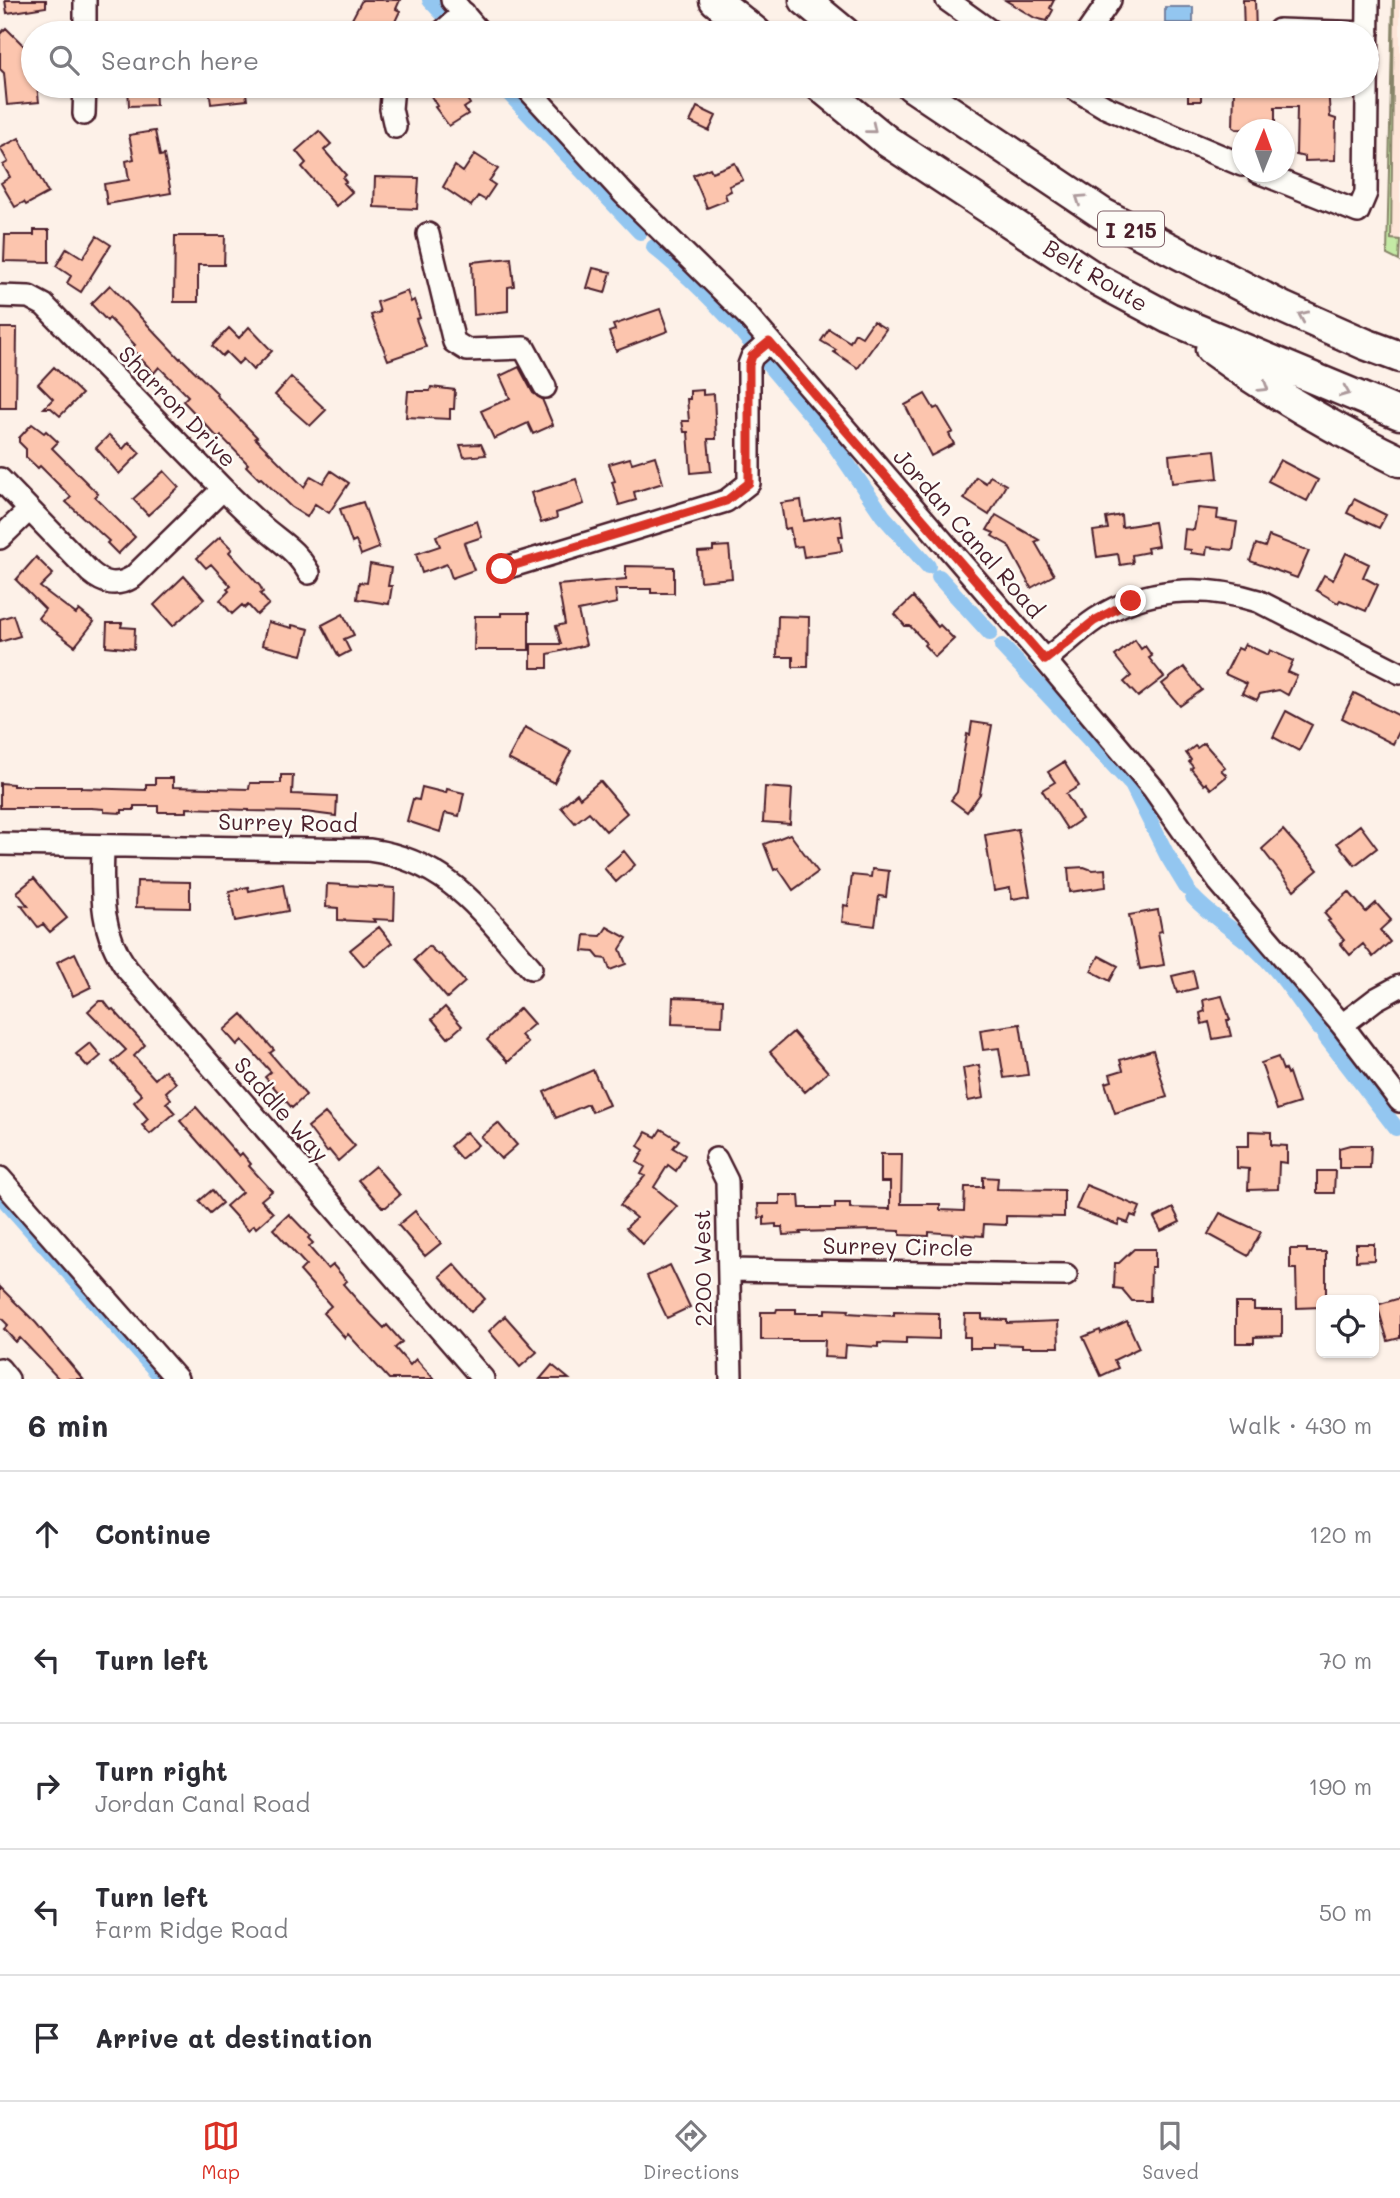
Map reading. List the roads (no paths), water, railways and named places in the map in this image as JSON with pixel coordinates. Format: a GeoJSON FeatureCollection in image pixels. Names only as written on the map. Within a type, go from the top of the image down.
{"type":"FeatureCollection","features":[{"type":"Feature","properties":{"kind":"highway"},"geometry":{"type":"LineString","coordinates":[[715,0],[741,21]]}},
{"type":"Feature","properties":{"kind":"highway"},"geometry":{"type":"LineString","coordinates":[[805,0],[830,21]]}},
{"type":"Feature","properties":{"kind":"highway","name":"Belt Route"},"geometry":{"type":"LineString","coordinates":[[835,98],[887,141],[1098,280],[1169,318],[1400,414]]}},
{"type":"Feature","properties":{"kind":"highway","name":"I 215"},"geometry":{"type":"LineString","coordinates":[[930,98],[1103,214],[1284,308],[1365,344],[1400,354]]}},
{"type":"Feature","properties":{"kind":"highway"},"geometry":{"type":"LineString","coordinates":[[1169,318],[1258,384],[1337,430],[1400,461]]}},
{"type":"Feature","properties":{"kind":"street"},"geometry":{"type":"LineString","coordinates":[[85,0],[85,21]]}},
{"type":"Feature","properties":{"kind":"street"},"geometry":{"type":"LineString","coordinates":[[947,0],[976,21]]}},
{"type":"Feature","properties":{"kind":"street"},"geometry":{"type":"LineString","coordinates":[[1095,21],[1110,0]]}},
{"type":"Feature","properties":{"kind":"street"},"geometry":{"type":"LineString","coordinates":[[1368,0],[1368,21]]}},
{"type":"Feature","properties":{"kind":"street"},"geometry":{"type":"LineString","coordinates":[[458,7],[470,21]]}},
{"type":"Feature","properties":{"kind":"street"},"geometry":{"type":"LineString","coordinates":[[84,114],[85,98]]}},
{"type":"Feature","properties":{"kind":"street"},"geometry":{"type":"LineString","coordinates":[[392,98],[395,127]]}},
{"type":"Feature","properties":{"kind":"street","name":"Jordan Canal Road"},"geometry":{"type":"LineString","coordinates":[[536,98],[617,187],[724,290],[1045,660],[1153,788],[1219,882],[1342,1025],[1400,1101]]}},
{"type":"Feature","properties":{"kind":"street"},"geometry":{"type":"LineString","coordinates":[[1090,98],[1105,107],[1232,161]]}},
{"type":"Feature","properties":{"kind":"street"},"geometry":{"type":"LineString","coordinates":[[1283,182],[1358,212],[1366,193],[1367,98]]}},
{"type":"Feature","properties":{"kind":"street"},"geometry":{"type":"LineString","coordinates":[[428,234],[454,342],[467,350],[524,348],[545,387]]}},
{"type":"Feature","properties":{"kind":"street","name":"Sharron Drive"},"geometry":{"type":"LineString","coordinates":[[0,296],[29,297],[44,305],[223,489],[300,557],[309,573]]}},
{"type":"Feature","properties":{"kind":"street"},"geometry":{"type":"LineString","coordinates":[[502,569],[726,501],[749,483],[749,365],[752,356],[769,342]]}},
{"type":"Feature","properties":{"kind":"street"},"geometry":{"type":"LineString","coordinates":[[0,479],[99,579],[116,584],[133,578],[223,489]]}},
{"type":"Feature","properties":{"kind":"street"},"geometry":{"type":"LineString","coordinates":[[0,538],[29,510]]}},
{"type":"Feature","properties":{"kind":"street"},"geometry":{"type":"LineString","coordinates":[[1045,660],[1112,610],[1150,595],[1194,590],[1258,601],[1400,673]]}},
{"type":"Feature","properties":{"kind":"street","name":"Surrey Road"},"geometry":{"type":"LineString","coordinates":[[0,844],[369,850],[390,853],[434,871],[455,886],[475,904],[531,968]]}},
{"type":"Feature","properties":{"kind":"street","name":"Saddle Way"},"geometry":{"type":"LineString","coordinates":[[103,846],[103,915],[116,954],[483,1379]]}},
{"type":"Feature","properties":{"kind":"street"},"geometry":{"type":"LineString","coordinates":[[1342,1025],[1376,999],[1400,986]]}},
{"type":"Feature","properties":{"kind":"street","name":"2200 West"},"geometry":{"type":"LineString","coordinates":[[716,1159],[727,1181],[730,1379]]}},
{"type":"Feature","properties":{"kind":"street"},"geometry":{"type":"LineString","coordinates":[[0,1178],[177,1379]]}},
{"type":"Feature","properties":{"kind":"street","name":"Surrey Circle"},"geometry":{"type":"LineString","coordinates":[[729,1270],[1066,1275]]}},
{"type":"Feature","properties":{"kind":"street"},"geometry":{"type":"LineString","coordinates":[[0,1369],[8,1379]]}},
{"type":"Feature","properties":{"kind":"water"},"geometry":{"type":"Polygon","coordinates":[[[1165,7],[1193,7],[1193,21],[1165,21],[1165,7]]]}},
{"type":"Feature","properties":{"kind":"waterway"},"geometry":{"type":"LineString","coordinates":[[430,0],[442,13]]}},
{"type":"Feature","properties":{"kind":"waterway"},"geometry":{"type":"LineString","coordinates":[[513,98],[640,232]]}},
{"type":"Feature","properties":{"kind":"waterway"},"geometry":{"type":"LineString","coordinates":[[654,247],[706,294],[754,346]]}},
{"type":"Feature","properties":{"kind":"waterway"},"geometry":{"type":"LineString","coordinates":[[762,357],[825,431],[883,516],[928,566]]}},
{"type":"Feature","properties":{"kind":"waterway"},"geometry":{"type":"LineString","coordinates":[[939,577],[990,633]]}},
{"type":"Feature","properties":{"kind":"waterway"},"geometry":{"type":"LineString","coordinates":[[1002,646],[1132,785],[1187,888]]}},
{"type":"Feature","properties":{"kind":"waterway"},"geometry":{"type":"LineString","coordinates":[[1193,897],[1266,959],[1319,1028]]}},
{"type":"Feature","properties":{"kind":"waterway"},"geometry":{"type":"LineString","coordinates":[[1326,1037],[1396,1128]]}},
{"type":"Feature","properties":{"kind":"waterway"},"geometry":{"type":"LineString","coordinates":[[0,1195],[163,1379]]}}]}
